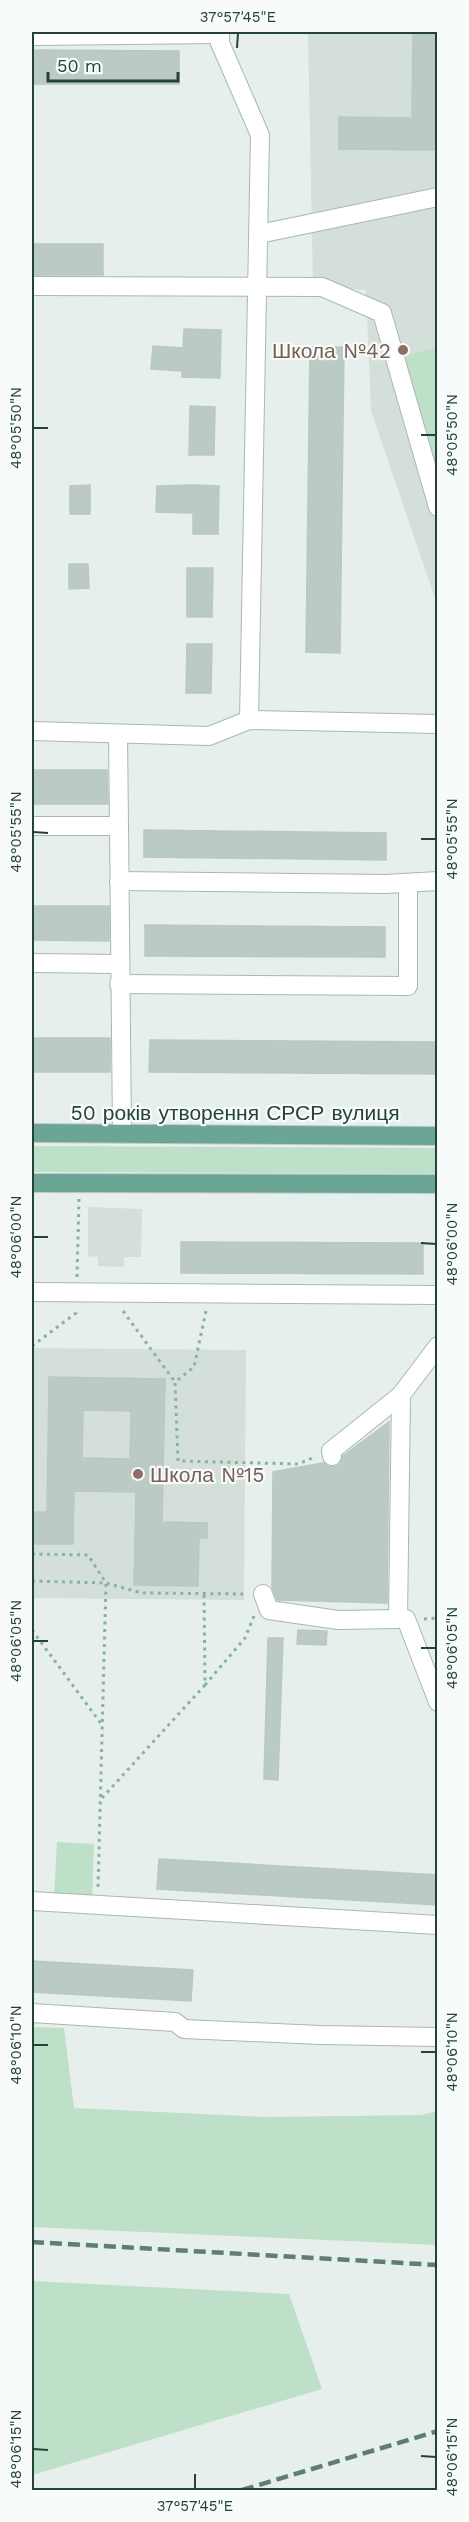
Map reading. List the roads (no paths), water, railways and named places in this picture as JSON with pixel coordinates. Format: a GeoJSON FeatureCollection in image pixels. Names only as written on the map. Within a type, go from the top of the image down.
{"type":"FeatureCollection","features":[{"type":"Feature","properties":{"kind":"main road","name":"50 років утворення СРСР вулиця"},"geometry":{"type":"LineString","coordinates":[[32,1133],[438,1136]]}},
{"type":"Feature","properties":{"kind":"main road"},"geometry":{"type":"LineString","coordinates":[[32,1183],[438,1184]]}},
{"type":"Feature","properties":{"kind":"lane"},"geometry":{"type":"LineString","coordinates":[[32,36],[220,33],[220,43],[260,135],[259,286],[249,720]]}},
{"type":"Feature","properties":{"kind":"lane"},"geometry":{"type":"LineString","coordinates":[[259,234],[438,197]]}},
{"type":"Feature","properties":{"kind":"lane"},"geometry":{"type":"LineString","coordinates":[[32,286],[322,286],[382,313],[438,507]]}},
{"type":"Feature","properties":{"kind":"lane"},"geometry":{"type":"LineString","coordinates":[[32,731],[209,736],[249,720],[438,724]]}},
{"type":"Feature","properties":{"kind":"lane"},"geometry":{"type":"LineString","coordinates":[[118,734],[118,964],[122,1134]]}},
{"type":"Feature","properties":{"kind":"lane"},"geometry":{"type":"LineString","coordinates":[[32,826],[119,826]]}},
{"type":"Feature","properties":{"kind":"lane"},"geometry":{"type":"LineString","coordinates":[[119,881],[408,883],[438,881]]}},
{"type":"Feature","properties":{"kind":"lane"},"geometry":{"type":"LineString","coordinates":[[119,984],[408,986],[408,883]]}},
{"type":"Feature","properties":{"kind":"lane"},"geometry":{"type":"LineString","coordinates":[[32,963],[118,964]]}},
{"type":"Feature","properties":{"kind":"lane"},"geometry":{"type":"LineString","coordinates":[[32,1292],[438,1295]]}},
{"type":"Feature","properties":{"kind":"lane"},"geometry":{"type":"LineString","coordinates":[[331,1453],[401,1395],[438,1346]]}},
{"type":"Feature","properties":{"kind":"lane"},"geometry":{"type":"LineString","coordinates":[[263,1594],[270,1610],[338,1620],[398,1619],[401,1395]]}},
{"type":"Feature","properties":{"kind":"lane"},"geometry":{"type":"LineString","coordinates":[[406,1619],[438,1702]]}},
{"type":"Feature","properties":{"kind":"lane"},"geometry":{"type":"LineString","coordinates":[[32,1901],[438,1925]]}},
{"type":"Feature","properties":{"kind":"lane"},"geometry":{"type":"LineString","coordinates":[[32,2013],[175,2022],[184,2029],[438,2037]]}},
{"type":"Feature","properties":{"kind":"railway"},"geometry":{"type":"LineString","coordinates":[[32,2242],[438,2265]]}},
{"type":"Feature","properties":{"kind":"railway"},"geometry":{"type":"LineString","coordinates":[[242,2490],[438,2431]]}},
{"type":"Feature","properties":{"kind":"place","name":"Школа №42"},"geometry":{"type":"Point","coordinates":[403,350]}},
{"type":"Feature","properties":{"kind":"place","name":"Школа №15"},"geometry":{"type":"Point","coordinates":[138,1474]}}]}
